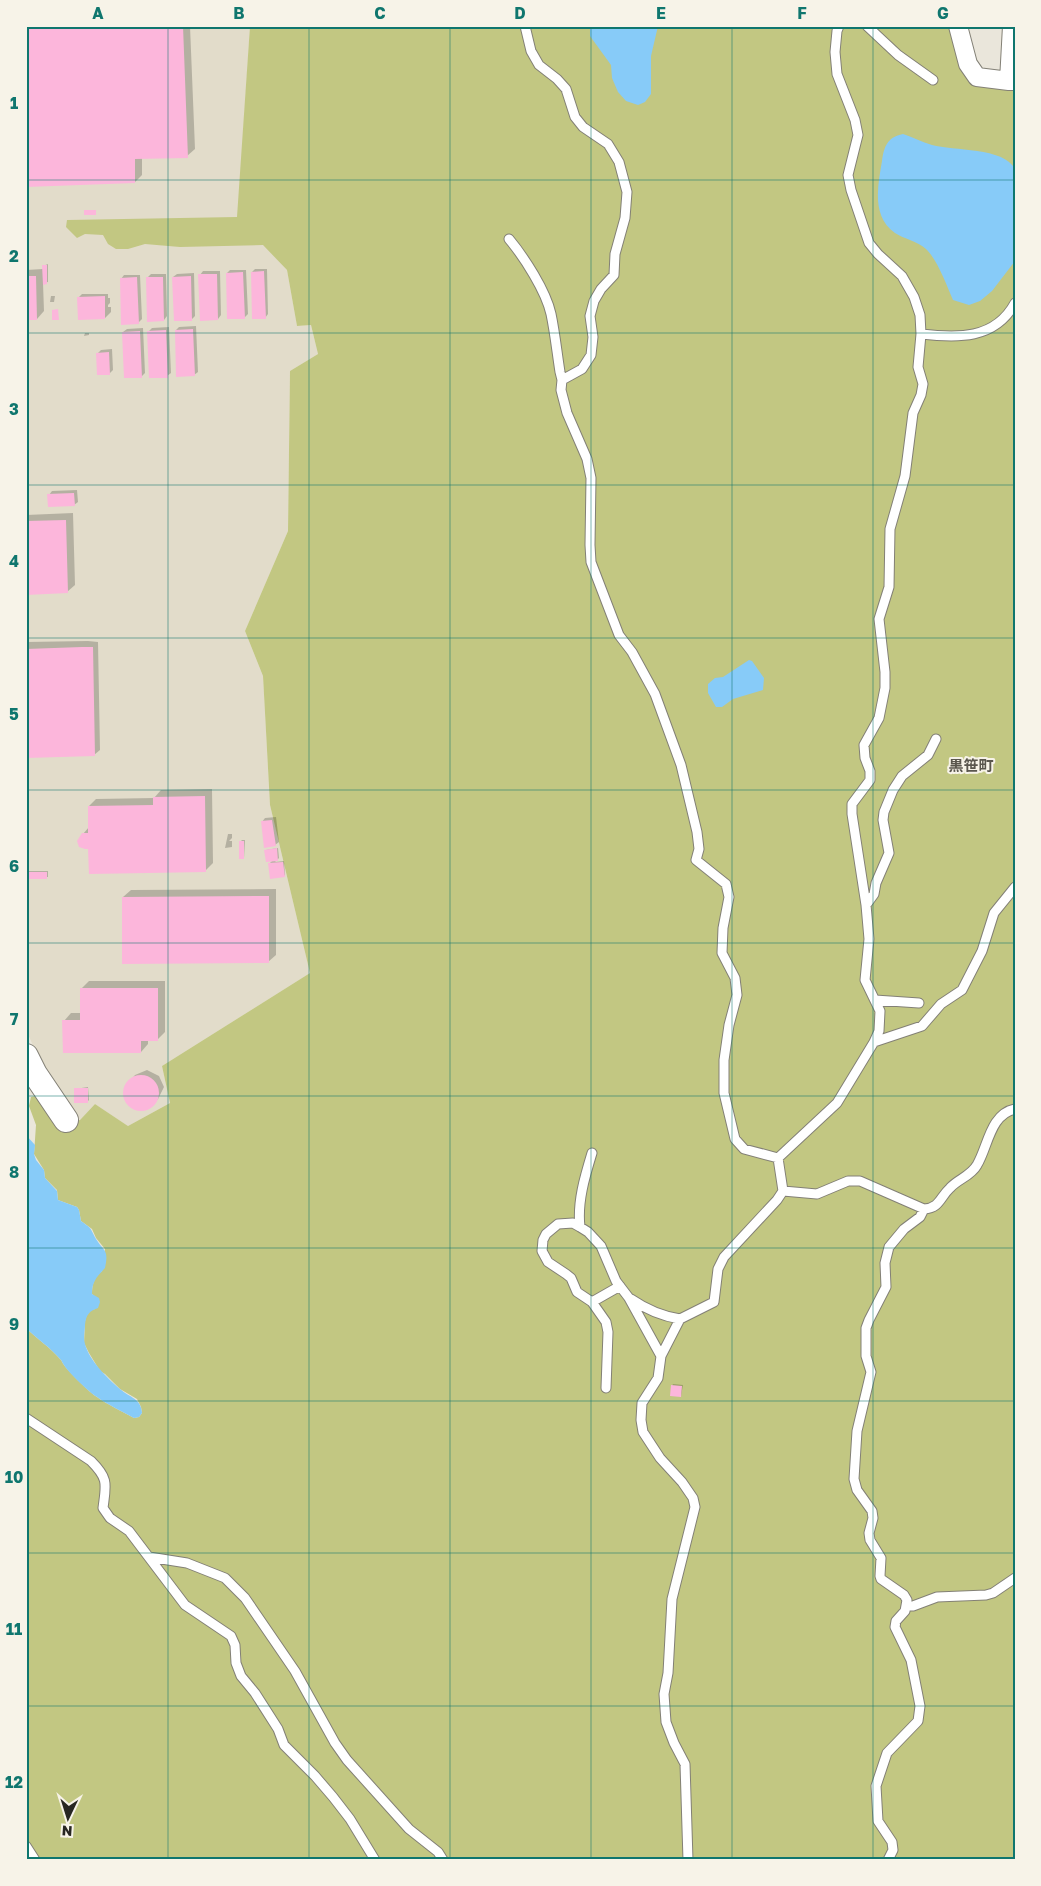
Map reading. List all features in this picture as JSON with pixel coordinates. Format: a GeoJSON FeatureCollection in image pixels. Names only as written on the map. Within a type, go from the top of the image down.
{"type":"FeatureCollection","features":[{"type":"Feature","properties":{"kind":"street"},"geometry":{"type":"LineString","coordinates":[[958,26],[968,64],[978,77],[1012,81],[1012,26]]}},
{"type":"Feature","properties":{"kind":"street"},"geometry":{"type":"LineString","coordinates":[[26,1056],[35,1074],[66,1120]]}},
{"type":"Feature","properties":{"kind":"lane"},"geometry":{"type":"LineString","coordinates":[[525,26],[531,51],[539,64],[566,89],[575,118],[583,127],[608,144],[619,162],[627,192],[625,218],[616,254],[614,275],[601,289],[594,301],[590,316],[593,337],[590,355],[582,369],[562,380]]}},
{"type":"Feature","properties":{"kind":"lane"},"geometry":{"type":"LineString","coordinates":[[778,1158],[837,1103],[879,1031],[880,1011],[865,980],[869,939],[852,804],[870,780],[870,771],[865,758],[864,745],[879,718],[885,688],[879,619],[889,587],[890,529],[905,476],[913,413],[923,384],[918,367],[920,315],[914,297],[902,276],[869,243],[851,190],[848,175],[858,134],[855,120],[837,74],[835,52],[839,26]]}},
{"type":"Feature","properties":{"kind":"lane"},"geometry":{"type":"LineString","coordinates":[[867,26],[898,55],[933,80]]}},
{"type":"Feature","properties":{"kind":"lane"},"geometry":{"type":"LineString","coordinates":[[509,239],[522,254],[551,312],[562,380],[561,390],[567,413],[587,459],[591,478],[591,562],[619,635],[632,652],[655,694],[681,765],[697,832],[699,849],[696,860],[726,884],[729,897],[723,928],[722,953],[735,978],[737,995],[729,1025],[724,1060],[724,1093],[735,1139],[744,1149],[778,1158]]}},
{"type":"Feature","properties":{"kind":"lane"},"geometry":{"type":"LineString","coordinates":[[920,334],[949,337],[967,336],[983,331],[996,325],[1015,303]]}},
{"type":"Feature","properties":{"kind":"lane"},"geometry":{"type":"LineString","coordinates":[[866,905],[874,894],[876,883],[889,854],[883,820],[884,812],[893,790],[902,776],[928,754],[936,739]]}},
{"type":"Feature","properties":{"kind":"lane"},"geometry":{"type":"LineString","coordinates":[[874,1042],[922,1026],[941,1004],[962,990],[982,951],[994,913],[1015,886]]}},
{"type":"Feature","properties":{"kind":"lane"},"geometry":{"type":"LineString","coordinates":[[875,1000],[919,1003]]}},
{"type":"Feature","properties":{"kind":"lane"},"geometry":{"type":"LineString","coordinates":[[783,1190],[817,1194],[848,1181],[860,1182],[924,1209],[932,1208],[942,1200],[949,1188],[977,1166],[996,1121],[1011,1109],[1015,1109]]}},
{"type":"Feature","properties":{"kind":"lane"},"geometry":{"type":"LineString","coordinates":[[580,1227],[580,1205],[592,1153]]}},
{"type":"Feature","properties":{"kind":"lane"},"geometry":{"type":"LineString","coordinates":[[688,1860],[685,1764],[666,1722],[664,1694],[668,1673],[672,1599],[695,1507],[682,1482],[660,1458],[643,1432],[641,1420],[642,1403],[658,1378],[660,1356],[680,1319],[714,1302],[718,1269],[724,1257],[777,1200],[783,1190],[778,1158]]}},
{"type":"Feature","properties":{"kind":"lane"},"geometry":{"type":"LineString","coordinates":[[888,1860],[893,1850],[892,1842],[878,1821],[876,1786],[887,1753],[918,1721],[920,1706],[911,1660],[895,1627],[896,1621],[905,1611],[907,1600],[904,1595],[881,1580],[881,1558],[870,1540],[869,1533],[873,1518],[872,1511],[857,1490],[854,1479],[857,1431],[871,1372],[866,1356],[866,1328],[886,1287],[885,1263],[889,1247],[904,1229],[920,1217],[924,1209]]}},
{"type":"Feature","properties":{"kind":"lane"},"geometry":{"type":"LineString","coordinates":[[606,1388],[608,1332],[606,1322],[592,1302],[577,1292],[571,1278],[548,1262],[542,1251],[543,1240],[546,1234],[558,1224],[573,1223],[588,1232],[601,1246],[616,1281],[629,1298],[660,1356]]}},
{"type":"Feature","properties":{"kind":"lane"},"geometry":{"type":"LineString","coordinates":[[592,1302],[620,1286]]}},
{"type":"Feature","properties":{"kind":"lane"},"geometry":{"type":"LineString","coordinates":[[629,1298],[653,1312],[680,1319]]}},
{"type":"Feature","properties":{"kind":"lane"},"geometry":{"type":"LineString","coordinates":[[26,1418],[92,1461],[100,1470],[105,1478],[104,1512],[129,1530],[185,1605],[231,1636],[235,1645],[236,1663],[241,1676],[255,1693],[278,1730],[284,1745],[316,1776],[333,1797],[350,1819],[375,1860]]}},
{"type":"Feature","properties":{"kind":"lane"},"geometry":{"type":"LineString","coordinates":[[149,1557],[187,1563],[225,1578],[244,1598],[295,1670],[335,1744],[347,1760],[409,1829],[438,1852],[443,1860]]}},
{"type":"Feature","properties":{"kind":"lane"},"geometry":{"type":"LineString","coordinates":[[906,1606],[913,1606],[937,1597],[986,1595],[993,1593],[1015,1578]]}},
{"type":"Feature","properties":{"kind":"lane"},"geometry":{"type":"LineString","coordinates":[[26,1846],[35,1860]]}},
{"type":"Feature","properties":{"kind":"shaded area"},"geometry":{"type":"Polygon","coordinates":[[[26,26],[250,26],[238,217],[287,270],[297,326],[311,325],[318,354],[290,371],[288,531],[245,631],[263,676],[270,805],[310,973],[162,1066],[170,1103],[128,1126],[95,1104],[80,1120],[48,1078],[26,1030],[26,26]]]}},
{"type":"Feature","properties":{"kind":"green space"},"geometry":{"type":"Polygon","coordinates":[[[250,26],[952,26],[968,79],[992,88],[1015,87],[1015,1860],[26,1860],[26,1328],[56,1355],[70,1372],[94,1395],[134,1418],[139,1417],[142,1413],[137,1399],[120,1389],[100,1371],[84,1343],[87,1314],[95,1309],[95,1297],[92,1294],[93,1284],[95,1278],[102,1271],[105,1249],[96,1238],[92,1229],[81,1221],[77,1207],[58,1200],[57,1190],[45,1178],[44,1170],[34,1154],[36,1125],[29,1106],[31,1097],[36,1096],[57,1126],[80,1120],[95,1104],[128,1126],[170,1103],[162,1066],[310,973],[270,805],[263,676],[245,631],[288,531],[290,371],[318,354],[311,325],[297,326],[287,270],[263,245],[180,247],[145,244],[128,249],[116,249],[108,244],[103,235],[85,234],[77,238],[66,227],[67,220],[237,217],[250,26]]]}},
{"type":"Feature","properties":{"kind":"water"},"geometry":{"type":"Polygon","coordinates":[[[590,26],[658,26],[651,56],[651,94],[645,102],[638,105],[626,101],[618,92],[612,78],[611,65],[590,36],[590,26]]]}},
{"type":"Feature","properties":{"kind":"water"},"geometry":{"type":"Polygon","coordinates":[[[903,134],[941,147],[989,153],[1009,162],[1015,169],[1015,261],[992,291],[980,301],[969,305],[953,300],[930,253],[919,244],[895,233],[882,218],[879,209],[878,190],[884,151],[890,140],[903,134]]]}},
{"type":"Feature","properties":{"kind":"water"},"geometry":{"type":"Polygon","coordinates":[[[749,660],[752,661],[764,678],[763,690],[733,699],[722,707],[716,707],[708,693],[708,684],[715,678],[723,677],[749,660]]]}},
{"type":"Feature","properties":{"kind":"water"},"geometry":{"type":"Polygon","coordinates":[[[26,1135],[35,1145],[34,1154],[36,1160],[44,1170],[45,1178],[57,1191],[58,1200],[77,1207],[81,1221],[90,1228],[105,1251],[105,1268],[95,1280],[92,1290],[92,1294],[99,1298],[100,1302],[98,1308],[87,1316],[84,1342],[90,1356],[100,1369],[115,1385],[140,1404],[142,1413],[139,1417],[134,1418],[94,1395],[70,1372],[56,1355],[26,1328],[26,1135]]]}},
{"type":"Feature","properties":{"kind":"building"},"geometry":{"type":"Polygon","coordinates":[[[26,26],[183,26],[188,158],[135,159],[135,183],[26,187],[26,26]]]}},
{"type":"Feature","properties":{"kind":"building"},"geometry":{"type":"Polygon","coordinates":[[[84,210],[96,210],[96,215],[84,215],[84,210]]]}},
{"type":"Feature","properties":{"kind":"building"},"geometry":{"type":"Polygon","coordinates":[[[42,265],[47,265],[47,284],[43,285],[42,265]]]}},
{"type":"Feature","properties":{"kind":"building"},"geometry":{"type":"Polygon","coordinates":[[[264,271],[266,319],[252,319],[251,272],[264,271]]]}},
{"type":"Feature","properties":{"kind":"building"},"geometry":{"type":"Polygon","coordinates":[[[243,272],[245,319],[227,319],[226,273],[243,272]]]}},
{"type":"Feature","properties":{"kind":"building"},"geometry":{"type":"Polygon","coordinates":[[[198,274],[217,274],[218,320],[200,321],[198,274]]]}},
{"type":"Feature","properties":{"kind":"building"},"geometry":{"type":"Polygon","coordinates":[[[26,276],[36,276],[37,320],[26,320],[26,276]]]}},
{"type":"Feature","properties":{"kind":"building"},"geometry":{"type":"Polygon","coordinates":[[[191,276],[192,321],[174,321],[172,277],[191,276]]]}},
{"type":"Feature","properties":{"kind":"building"},"geometry":{"type":"Polygon","coordinates":[[[137,277],[139,324],[121,325],[120,278],[137,277]]]}},
{"type":"Feature","properties":{"kind":"building"},"geometry":{"type":"Polygon","coordinates":[[[146,277],[163,277],[164,321],[147,322],[146,277]]]}},
{"type":"Feature","properties":{"kind":"building"},"geometry":{"type":"Polygon","coordinates":[[[105,296],[105,319],[78,320],[77,297],[105,296]]]}},
{"type":"Feature","properties":{"kind":"building"},"geometry":{"type":"Polygon","coordinates":[[[58,309],[59,320],[52,320],[52,310],[58,309]]]}},
{"type":"Feature","properties":{"kind":"building"},"geometry":{"type":"Polygon","coordinates":[[[193,329],[195,376],[176,377],[175,330],[193,329]]]}},
{"type":"Feature","properties":{"kind":"building"},"geometry":{"type":"Polygon","coordinates":[[[166,330],[168,378],[149,378],[147,331],[166,330]]]}},
{"type":"Feature","properties":{"kind":"building"},"geometry":{"type":"Polygon","coordinates":[[[140,331],[142,378],[124,378],[122,332],[140,331]]]}},
{"type":"Feature","properties":{"kind":"building"},"geometry":{"type":"Polygon","coordinates":[[[109,352],[110,375],[97,375],[96,353],[109,352]]]}},
{"type":"Feature","properties":{"kind":"building"},"geometry":{"type":"Polygon","coordinates":[[[74,493],[75,506],[48,507],[47,494],[74,493]]]}},
{"type":"Feature","properties":{"kind":"building"},"geometry":{"type":"Polygon","coordinates":[[[66,520],[68,593],[26,595],[26,521],[66,520]]]}},
{"type":"Feature","properties":{"kind":"building"},"geometry":{"type":"Polygon","coordinates":[[[93,647],[95,756],[26,758],[26,649],[93,647]]]}},
{"type":"Feature","properties":{"kind":"building"},"geometry":{"type":"Polygon","coordinates":[[[205,796],[206,872],[89,874],[88,849],[79,847],[77,841],[82,833],[88,833],[88,806],[153,805],[153,797],[205,796]]]}},
{"type":"Feature","properties":{"kind":"building"},"geometry":{"type":"Polygon","coordinates":[[[272,820],[276,846],[264,848],[261,821],[272,820]]]}},
{"type":"Feature","properties":{"kind":"building"},"geometry":{"type":"Polygon","coordinates":[[[239,841],[244,841],[244,859],[239,859],[239,841]]]}},
{"type":"Feature","properties":{"kind":"building"},"geometry":{"type":"Polygon","coordinates":[[[277,848],[278,861],[266,862],[264,850],[277,848]]]}},
{"type":"Feature","properties":{"kind":"building"},"geometry":{"type":"Polygon","coordinates":[[[283,862],[285,877],[270,879],[268,863],[283,862]]]}},
{"type":"Feature","properties":{"kind":"building"},"geometry":{"type":"Polygon","coordinates":[[[26,872],[47,872],[47,879],[26,879],[26,872]]]}},
{"type":"Feature","properties":{"kind":"building"},"geometry":{"type":"Polygon","coordinates":[[[269,896],[269,963],[122,964],[122,897],[269,896]]]}},
{"type":"Feature","properties":{"kind":"building"},"geometry":{"type":"Polygon","coordinates":[[[80,988],[158,988],[158,1041],[141,1041],[141,1053],[63,1053],[62,1020],[80,1020],[80,988]]]}},
{"type":"Feature","properties":{"kind":"building"},"geometry":{"type":"Polygon","coordinates":[[[141,1075],[154,1080],[159,1093],[154,1106],[141,1111],[128,1106],[123,1093],[128,1080],[141,1075]]]}},
{"type":"Feature","properties":{"kind":"building"},"geometry":{"type":"Polygon","coordinates":[[[74,1088],[88,1088],[88,1103],[74,1103],[74,1088]]]}},
{"type":"Feature","properties":{"kind":"building"},"geometry":{"type":"Polygon","coordinates":[[[671,1385],[682,1386],[681,1397],[670,1396],[671,1385]]]}},
{"type":"Feature","properties":{"kind":"district","name":"黒笹町"},"geometry":{"type":"Point","coordinates":[971,765]}}]}
